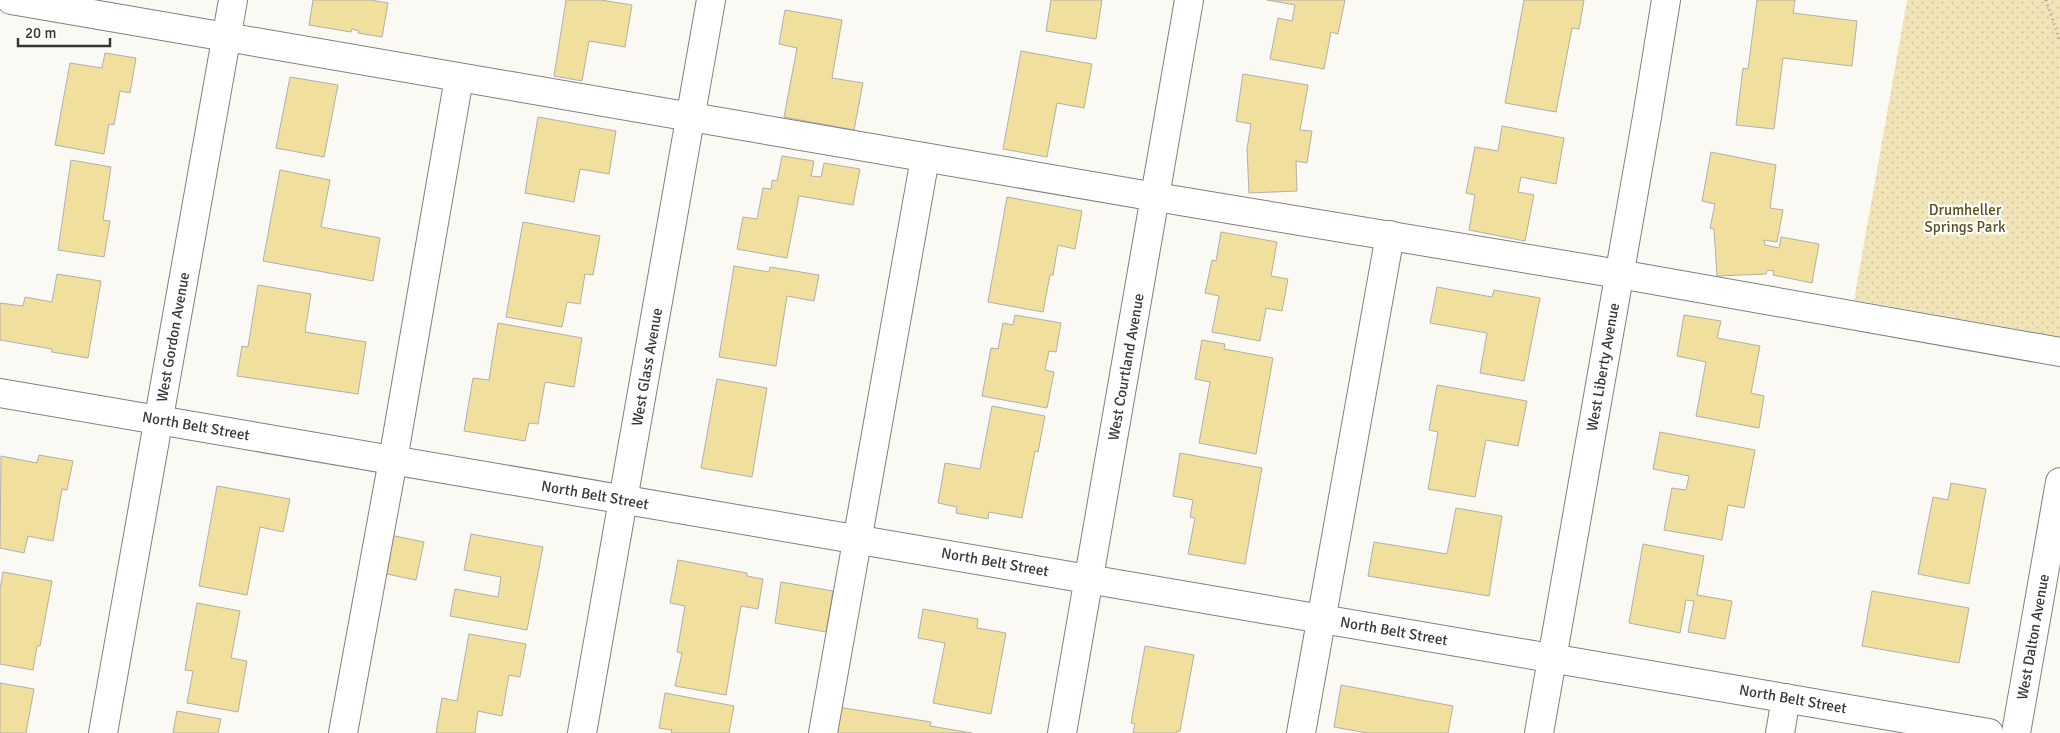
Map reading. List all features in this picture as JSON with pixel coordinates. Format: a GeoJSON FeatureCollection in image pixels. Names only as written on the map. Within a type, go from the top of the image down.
{"type":"FeatureCollection","features":[{"type":"Feature","properties":{"kind":"street"},"geometry":{"type":"LineString","coordinates":[[11,0],[926,158],[1619,274],[2060,352]]}},
{"type":"Feature","properties":{"kind":"street","name":"West Gordon Avenue"},"geometry":{"type":"LineString","coordinates":[[103,733],[233,0]]}},
{"type":"Feature","properties":{"kind":"street","name":"West Glass Avenue"},"geometry":{"type":"LineString","coordinates":[[582,733],[711,0]]}},
{"type":"Feature","properties":{"kind":"street","name":"West Courtland Avenue"},"geometry":{"type":"LineString","coordinates":[[1062,733],[1189,0]]}},
{"type":"Feature","properties":{"kind":"street","name":"West Liberty Avenue"},"geometry":{"type":"LineString","coordinates":[[1539,733],[1648,117],[1666,0]]}},
{"type":"Feature","properties":{"kind":"street"},"geometry":{"type":"LineString","coordinates":[[343,733],[393,460],[459,78]]}},
{"type":"Feature","properties":{"kind":"street"},"geometry":{"type":"LineString","coordinates":[[823,733],[926,158]]}},
{"type":"Feature","properties":{"kind":"street"},"geometry":{"type":"LineString","coordinates":[[1301,733],[1390,235]]}},
{"type":"Feature","properties":{"kind":"street","name":"North Belt Street"},"geometry":{"type":"LineString","coordinates":[[0,393],[1989,733]]}},
{"type":"Feature","properties":{"kind":"street","name":"West Dalton Avenue"},"geometry":{"type":"LineString","coordinates":[[2016,733],[2060,482]]}},
{"type":"Feature","properties":{"kind":"street"},"geometry":{"type":"LineString","coordinates":[[1780,733],[1786,698]]}},
{"type":"Feature","properties":{"kind":"path"},"geometry":{"type":"LineString","coordinates":[[2046,0],[2060,41]]}},
{"type":"Feature","properties":{"kind":"green space","name":"Drumheller Springs Park"},"geometry":{"type":"Polygon","coordinates":[[[1907,0],[2060,0],[2060,337],[1854,300],[1907,0]]]}},
{"type":"Feature","properties":{"kind":"building"},"geometry":{"type":"Polygon","coordinates":[[[313,0],[370,0],[388,3],[382,37],[358,33],[359,31],[352,29],[351,32],[309,25],[313,0]]]}},
{"type":"Feature","properties":{"kind":"building"},"geometry":{"type":"Polygon","coordinates":[[[566,0],[601,0],[632,5],[625,47],[589,41],[582,81],[554,76],[566,0]]]}},
{"type":"Feature","properties":{"kind":"building"},"geometry":{"type":"Polygon","coordinates":[[[1051,0],[1102,0],[1096,39],[1046,31],[1051,0]]]}},
{"type":"Feature","properties":{"kind":"building"},"geometry":{"type":"Polygon","coordinates":[[[1267,0],[1345,0],[1338,34],[1331,32],[1324,69],[1270,59],[1278,18],[1292,21],[1295,5],[1267,0]]]}},
{"type":"Feature","properties":{"kind":"building"},"geometry":{"type":"Polygon","coordinates":[[[1524,0],[1584,0],[1579,29],[1572,28],[1556,112],[1505,103],[1524,0]]]}},
{"type":"Feature","properties":{"kind":"building"},"geometry":{"type":"Polygon","coordinates":[[[1757,0],[1795,0],[1793,13],[1857,21],[1852,66],[1783,58],[1774,129],[1736,125],[1743,68],[1748,69],[1757,0]]]}},
{"type":"Feature","properties":{"kind":"building"},"geometry":{"type":"Polygon","coordinates":[[[785,10],[842,20],[832,78],[863,83],[854,130],[784,117],[797,48],[779,44],[785,10]]]}},
{"type":"Feature","properties":{"kind":"building"},"geometry":{"type":"Polygon","coordinates":[[[1021,51],[1092,64],[1084,108],[1057,103],[1047,157],[1003,149],[1021,51]]]}},
{"type":"Feature","properties":{"kind":"building"},"geometry":{"type":"Polygon","coordinates":[[[105,53],[136,58],[130,93],[120,91],[114,125],[109,124],[104,154],[55,145],[70,63],[102,68],[105,53]]]}},
{"type":"Feature","properties":{"kind":"building"},"geometry":{"type":"Polygon","coordinates":[[[1243,74],[1308,85],[1300,130],[1312,131],[1307,163],[1296,161],[1297,191],[1249,193],[1247,149],[1251,124],[1236,121],[1243,74]]]}},
{"type":"Feature","properties":{"kind":"building"},"geometry":{"type":"Polygon","coordinates":[[[290,77],[338,85],[324,157],[276,148],[290,77]]]}},
{"type":"Feature","properties":{"kind":"building"},"geometry":{"type":"Polygon","coordinates":[[[538,117],[616,131],[609,174],[580,169],[574,202],[525,193],[538,117]]]}},
{"type":"Feature","properties":{"kind":"building"},"geometry":{"type":"Polygon","coordinates":[[[1502,126],[1564,138],[1556,184],[1521,177],[1518,192],[1534,195],[1525,241],[1469,230],[1475,195],[1466,193],[1475,147],[1498,151],[1502,126]]]}},
{"type":"Feature","properties":{"kind":"building"},"geometry":{"type":"Polygon","coordinates":[[[1711,152],[1776,165],[1770,208],[1783,210],[1777,242],[1764,240],[1765,245],[1779,248],[1781,237],[1819,244],[1812,283],[1773,275],[1774,271],[1767,270],[1766,274],[1717,276],[1714,229],[1710,228],[1715,204],[1702,201],[1711,152]]]}},
{"type":"Feature","properties":{"kind":"building"},"geometry":{"type":"Polygon","coordinates":[[[782,156],[814,161],[811,176],[821,177],[824,163],[860,169],[853,205],[799,196],[787,258],[737,249],[743,217],[757,219],[763,188],[771,189],[772,180],[777,181],[782,156]]]}},
{"type":"Feature","properties":{"kind":"building"},"geometry":{"type":"Polygon","coordinates":[[[71,160],[111,167],[103,220],[110,221],[104,257],[58,250],[71,160]]]}},
{"type":"Feature","properties":{"kind":"building"},"geometry":{"type":"Polygon","coordinates":[[[280,170],[330,180],[321,227],[380,238],[373,281],[263,261],[280,170]]]}},
{"type":"Feature","properties":{"kind":"building"},"geometry":{"type":"Polygon","coordinates":[[[1007,197],[1082,211],[1075,249],[1058,245],[1053,275],[1050,275],[1043,312],[988,302],[1007,197]]]}},
{"type":"Feature","properties":{"kind":"building"},"geometry":{"type":"Polygon","coordinates":[[[523,222],[600,236],[593,275],[585,274],[580,304],[567,302],[562,327],[506,317],[523,222]]]}},
{"type":"Feature","properties":{"kind":"building"},"geometry":{"type":"Polygon","coordinates":[[[1221,232],[1277,242],[1271,276],[1288,279],[1282,311],[1266,308],[1260,341],[1212,332],[1219,296],[1205,293],[1212,260],[1216,261],[1221,232]]]}},
{"type":"Feature","properties":{"kind":"building"},"geometry":{"type":"Polygon","coordinates":[[[734,266],[769,272],[770,267],[819,275],[814,301],[787,296],[776,366],[719,357],[734,266]]]}},
{"type":"Feature","properties":{"kind":"building"},"geometry":{"type":"Polygon","coordinates":[[[57,274],[101,281],[88,358],[52,352],[52,349],[0,340],[0,303],[23,306],[25,297],[52,302],[57,274]]]}},
{"type":"Feature","properties":{"kind":"building"},"geometry":{"type":"Polygon","coordinates":[[[258,285],[311,294],[305,332],[366,342],[358,394],[237,376],[242,346],[248,347],[258,285]]]}},
{"type":"Feature","properties":{"kind":"building"},"geometry":{"type":"Polygon","coordinates":[[[1437,287],[1492,297],[1494,290],[1540,298],[1524,381],[1480,373],[1487,333],[1430,323],[1437,287]]]}},
{"type":"Feature","properties":{"kind":"building"},"geometry":{"type":"Polygon","coordinates":[[[1015,315],[1061,323],[1056,352],[1049,351],[1045,370],[1054,372],[1047,408],[982,396],[991,348],[998,349],[1003,323],[1013,325],[1015,315]]]}},
{"type":"Feature","properties":{"kind":"building"},"geometry":{"type":"Polygon","coordinates":[[[1684,315],[1721,321],[1717,338],[1760,346],[1751,393],[1764,396],[1759,428],[1696,416],[1706,362],[1677,356],[1684,315]]]}},
{"type":"Feature","properties":{"kind":"building"},"geometry":{"type":"Polygon","coordinates":[[[498,323],[582,338],[574,387],[545,382],[538,424],[529,423],[525,441],[464,431],[473,378],[489,380],[498,323]]]}},
{"type":"Feature","properties":{"kind":"building"},"geometry":{"type":"Polygon","coordinates":[[[1202,340],[1225,344],[1224,349],[1273,358],[1256,454],[1199,443],[1210,382],[1195,379],[1202,340]]]}},
{"type":"Feature","properties":{"kind":"building"},"geometry":{"type":"Polygon","coordinates":[[[717,379],[767,388],[752,477],[701,468],[717,379]]]}},
{"type":"Feature","properties":{"kind":"building"},"geometry":{"type":"Polygon","coordinates":[[[1437,385],[1527,401],[1518,446],[1486,440],[1475,497],[1428,489],[1438,432],[1429,430],[1437,385]]]}},
{"type":"Feature","properties":{"kind":"building"},"geometry":{"type":"Polygon","coordinates":[[[992,406],[1045,416],[1038,452],[1035,451],[1022,518],[989,512],[988,519],[956,513],[957,507],[938,503],[945,463],[980,469],[992,406]]]}},
{"type":"Feature","properties":{"kind":"building"},"geometry":{"type":"Polygon","coordinates":[[[1660,432],[1755,450],[1744,508],[1728,505],[1722,540],[1664,530],[1672,488],[1686,490],[1689,476],[1653,469],[1660,432]]]}},
{"type":"Feature","properties":{"kind":"building"},"geometry":{"type":"Polygon","coordinates":[[[1180,453],[1262,468],[1245,564],[1188,554],[1195,518],[1190,517],[1193,500],[1173,496],[1180,453]]]}},
{"type":"Feature","properties":{"kind":"building"},"geometry":{"type":"Polygon","coordinates":[[[39,455],[73,461],[67,490],[62,489],[53,541],[28,536],[24,553],[0,548],[1,456],[37,463],[39,455]]]}},
{"type":"Feature","properties":{"kind":"building"},"geometry":{"type":"Polygon","coordinates":[[[1951,483],[1986,489],[1969,584],[1918,574],[1933,497],[1948,500],[1951,483]]]}},
{"type":"Feature","properties":{"kind":"building"},"geometry":{"type":"Polygon","coordinates":[[[217,486],[290,499],[283,532],[260,527],[247,595],[199,586],[217,486]]]}},
{"type":"Feature","properties":{"kind":"building"},"geometry":{"type":"Polygon","coordinates":[[[1456,508],[1502,516],[1489,596],[1368,576],[1374,542],[1447,554],[1456,508]]]}},
{"type":"Feature","properties":{"kind":"building"},"geometry":{"type":"Polygon","coordinates":[[[471,534],[543,547],[527,630],[450,616],[455,589],[498,597],[501,577],[464,570],[471,534]]]}},
{"type":"Feature","properties":{"kind":"building"},"geometry":{"type":"Polygon","coordinates":[[[390,535],[424,542],[416,580],[382,573],[390,535]]]}},
{"type":"Feature","properties":{"kind":"building"},"geometry":{"type":"Polygon","coordinates":[[[1643,544],[1704,556],[1697,595],[1732,601],[1725,639],[1688,632],[1694,601],[1686,600],[1680,633],[1629,623],[1643,544]]]}},
{"type":"Feature","properties":{"kind":"building"},"geometry":{"type":"Polygon","coordinates":[[[678,560],[747,573],[747,576],[763,579],[758,609],[741,606],[726,695],[675,686],[682,653],[677,652],[685,606],[670,603],[678,560]]]}},
{"type":"Feature","properties":{"kind":"building"},"geometry":{"type":"Polygon","coordinates":[[[3,572],[52,581],[40,646],[37,646],[33,670],[0,664],[0,590],[3,572]]]}},
{"type":"Feature","properties":{"kind":"building"},"geometry":{"type":"Polygon","coordinates":[[[781,582],[833,591],[826,632],[775,623],[781,582]]]}},
{"type":"Feature","properties":{"kind":"building"},"geometry":{"type":"Polygon","coordinates":[[[1872,591],[1969,608],[1959,663],[1862,646],[1872,591]]]}},
{"type":"Feature","properties":{"kind":"building"},"geometry":{"type":"Polygon","coordinates":[[[197,603],[240,611],[231,658],[247,661],[238,712],[187,703],[193,671],[185,670],[197,603]]]}},
{"type":"Feature","properties":{"kind":"building"},"geometry":{"type":"Polygon","coordinates":[[[923,609],[978,619],[977,628],[1006,633],[991,714],[933,703],[945,643],[918,638],[923,609]]]}},
{"type":"Feature","properties":{"kind":"building"},"geometry":{"type":"Polygon","coordinates":[[[469,634],[526,644],[520,677],[509,675],[502,716],[478,711],[475,733],[436,733],[442,698],[457,701],[469,634]]]}},
{"type":"Feature","properties":{"kind":"building"},"geometry":{"type":"Polygon","coordinates":[[[1145,646],[1194,655],[1180,731],[1177,731],[1177,733],[1133,733],[1135,724],[1131,723],[1145,646]]]}},
{"type":"Feature","properties":{"kind":"building"},"geometry":{"type":"Polygon","coordinates":[[[0,683],[34,689],[26,733],[0,733],[0,683]]]}},
{"type":"Feature","properties":{"kind":"building"},"geometry":{"type":"Polygon","coordinates":[[[1341,685],[1453,706],[1448,733],[1367,733],[1334,727],[1341,685]]]}},
{"type":"Feature","properties":{"kind":"building"},"geometry":{"type":"Polygon","coordinates":[[[665,693],[734,706],[729,733],[671,733],[672,730],[659,728],[665,693]]]}},
{"type":"Feature","properties":{"kind":"building"},"geometry":{"type":"Polygon","coordinates":[[[838,707],[931,722],[930,726],[972,733],[834,733],[838,707]]]}},
{"type":"Feature","properties":{"kind":"building"},"geometry":{"type":"Polygon","coordinates":[[[177,711],[221,719],[218,733],[173,733],[177,711]]]}}]}
